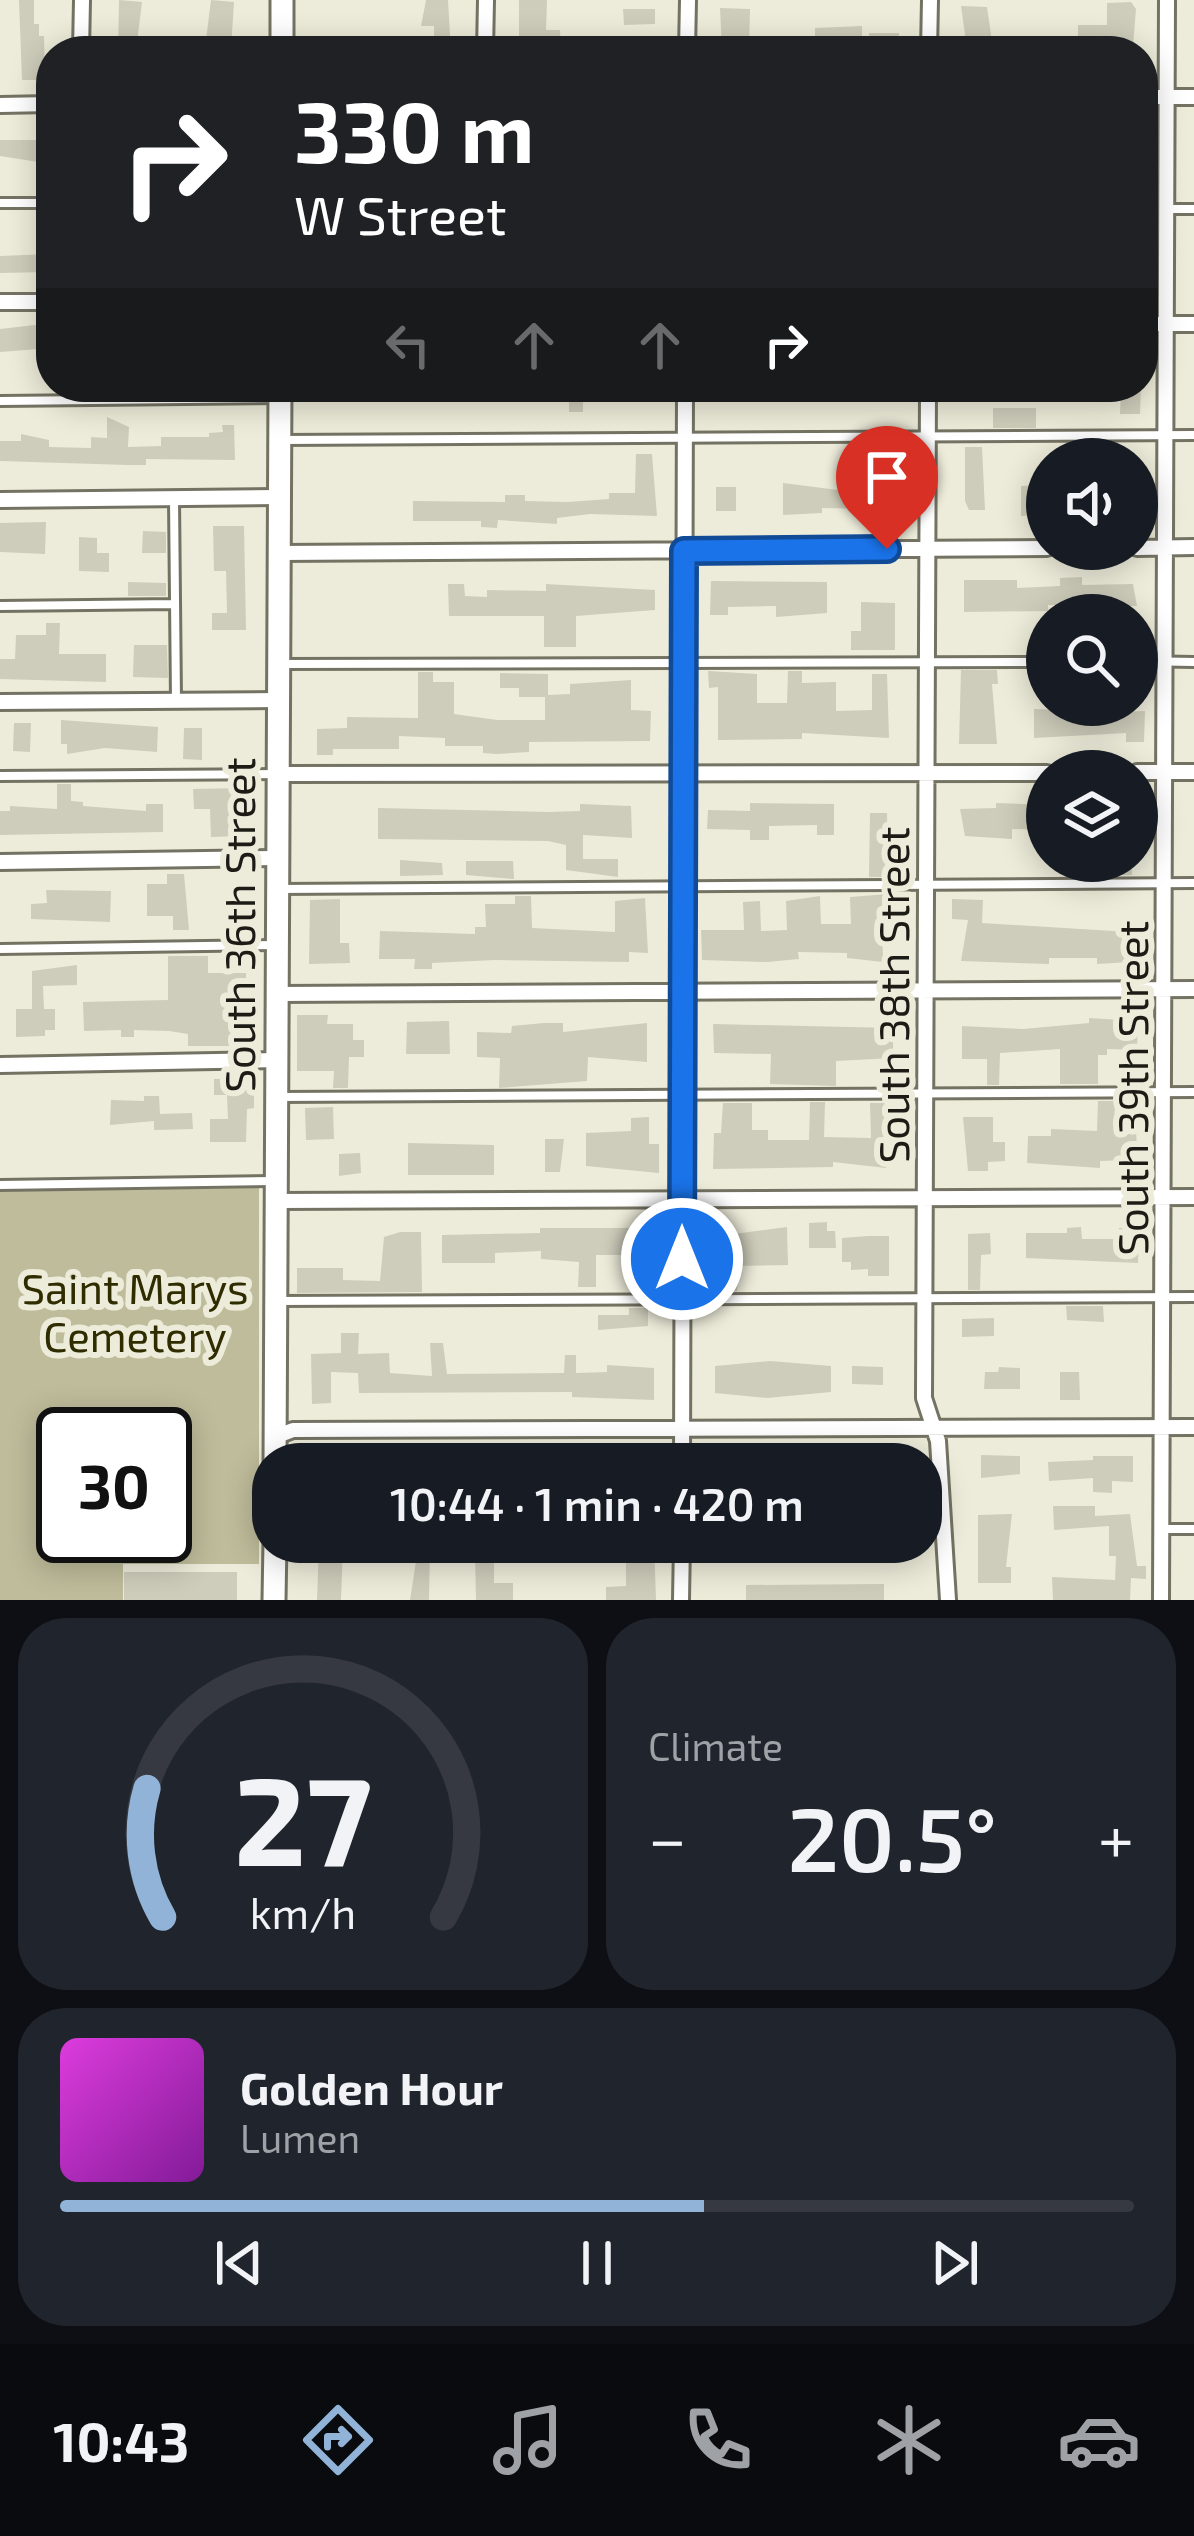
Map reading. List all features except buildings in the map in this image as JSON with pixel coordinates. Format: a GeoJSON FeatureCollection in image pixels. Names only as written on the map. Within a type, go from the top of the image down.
{"type":"FeatureCollection","features":[{"type":"Feature","properties":{"kind":"main road"},"geometry":{"type":"LineString","coordinates":[[282,0],[282,36]]}},
{"type":"Feature","properties":{"kind":"main road","name":"South 36th Street"},"geometry":{"type":"LineString","coordinates":[[275,1443],[280,402]]}},
{"type":"Feature","properties":{"kind":"main road"},"geometry":{"type":"LineString","coordinates":[[274,1563],[274,1600]]}},
{"type":"Feature","properties":{"kind":"street"},"geometry":{"type":"LineString","coordinates":[[81,36],[82,0]]}},
{"type":"Feature","properties":{"kind":"street"},"geometry":{"type":"LineString","coordinates":[[485,36],[486,0]]}},
{"type":"Feature","properties":{"kind":"street"},"geometry":{"type":"LineString","coordinates":[[687,36],[688,0]]}},
{"type":"Feature","properties":{"kind":"street"},"geometry":{"type":"LineString","coordinates":[[929,36],[930,0]]}},
{"type":"Feature","properties":{"kind":"street","name":"South 39th Street"},"geometry":{"type":"LineString","coordinates":[[1162,1600],[1167,0]]}},
{"type":"Feature","properties":{"kind":"street"},"geometry":{"type":"LineString","coordinates":[[1158,97],[1194,97]]}},
{"type":"Feature","properties":{"kind":"street"},"geometry":{"type":"LineString","coordinates":[[0,104],[36,104]]}},
{"type":"Feature","properties":{"kind":"street"},"geometry":{"type":"LineString","coordinates":[[0,302],[36,302]]}},
{"type":"Feature","properties":{"kind":"street"},"geometry":{"type":"LineString","coordinates":[[1158,324],[1194,324]]}},
{"type":"Feature","properties":{"kind":"street"},"geometry":{"type":"LineString","coordinates":[[682,1443],[685,402]]}},
{"type":"Feature","properties":{"kind":"street","name":"South 38th Street"},"geometry":{"type":"LineString","coordinates":[[928,402],[924,1398],[947,1531],[947,1600]]}},
{"type":"Feature","properties":{"kind":"street"},"geometry":{"type":"LineString","coordinates":[[0,500],[278,497]]}},
{"type":"Feature","properties":{"kind":"street"},"geometry":{"type":"LineString","coordinates":[[279,553],[1026,548]]}},
{"type":"Feature","properties":{"kind":"street"},"geometry":{"type":"LineString","coordinates":[[1158,548],[1194,548]]}},
{"type":"Feature","properties":{"kind":"street"},"geometry":{"type":"LineString","coordinates":[[0,702],[278,700]]}},
{"type":"Feature","properties":{"kind":"street"},"geometry":{"type":"LineString","coordinates":[[1158,772],[1194,772]]}},
{"type":"Feature","properties":{"kind":"street"},"geometry":{"type":"LineString","coordinates":[[278,774],[1026,773]]}},
{"type":"Feature","properties":{"kind":"street"},"geometry":{"type":"LineString","coordinates":[[0,862],[277,858]]}},
{"type":"Feature","properties":{"kind":"street"},"geometry":{"type":"LineString","coordinates":[[278,994],[1194,989]]}},
{"type":"Feature","properties":{"kind":"street"},"geometry":{"type":"LineString","coordinates":[[0,1065],[276,1060]]}},
{"type":"Feature","properties":{"kind":"street"},"geometry":{"type":"LineString","coordinates":[[277,1191],[682,1200],[1194,1197]]}},
{"type":"Feature","properties":{"kind":"street"},"geometry":{"type":"LineString","coordinates":[[275,1437],[293,1430],[1194,1427]]}},
{"type":"Feature","properties":{"kind":"street"},"geometry":{"type":"LineString","coordinates":[[681,1600],[682,1563]]}},
{"type":"Feature","properties":{"kind":"lane"},"geometry":{"type":"LineString","coordinates":[[0,203],[36,203]]}},
{"type":"Feature","properties":{"kind":"lane"},"geometry":{"type":"LineString","coordinates":[[1167,209],[1194,209]]}},
{"type":"Feature","properties":{"kind":"lane"},"geometry":{"type":"LineString","coordinates":[[0,401],[36,400]]}},
{"type":"Feature","properties":{"kind":"lane"},"geometry":{"type":"LineString","coordinates":[[279,440],[1194,435]]}},
{"type":"Feature","properties":{"kind":"lane"},"geometry":{"type":"LineString","coordinates":[[174,497],[176,700]]}},
{"type":"Feature","properties":{"kind":"lane"},"geometry":{"type":"LineString","coordinates":[[0,606],[175,604]]}},
{"type":"Feature","properties":{"kind":"lane"},"geometry":{"type":"LineString","coordinates":[[278,664],[1026,662]]}},
{"type":"Feature","properties":{"kind":"lane"},"geometry":{"type":"LineString","coordinates":[[1158,662],[1194,662]]}},
{"type":"Feature","properties":{"kind":"lane"},"geometry":{"type":"LineString","coordinates":[[0,776],[278,774]]}},
{"type":"Feature","properties":{"kind":"lane"},"geometry":{"type":"LineString","coordinates":[[277,889],[1194,884]]}},
{"type":"Feature","properties":{"kind":"lane"},"geometry":{"type":"LineString","coordinates":[[0,949],[278,945]]}},
{"type":"Feature","properties":{"kind":"lane"},"geometry":{"type":"LineString","coordinates":[[276,1097],[1194,1092]]}},
{"type":"Feature","properties":{"kind":"lane"},"geometry":{"type":"LineString","coordinates":[[0,1185],[277,1191]]}},
{"type":"Feature","properties":{"kind":"lane"},"geometry":{"type":"LineString","coordinates":[[276,1301],[1194,1297]]}},
{"type":"Feature","properties":{"kind":"lane"},"geometry":{"type":"LineString","coordinates":[[1162,1529],[1194,1529]]}},
{"type":"Feature","properties":{"kind":"lane"},"geometry":{"type":"LineString","coordinates":[[942,1531],[947,1531]]}},
{"type":"Feature","properties":{"kind":"green space","name":"Saint Marys Cemetery"},"geometry":{"type":"Polygon","coordinates":[[[259,1188],[259,1443],[252,1443],[252,1563],[259,1564],[123,1564],[123,1600],[0,1600],[0,1191],[259,1188]]]}},
{"type":"Feature","properties":{"kind":"route"},"geometry":{"type":"LineString","coordinates":[[682,1259],[684,551],[887,549]]}}]}
